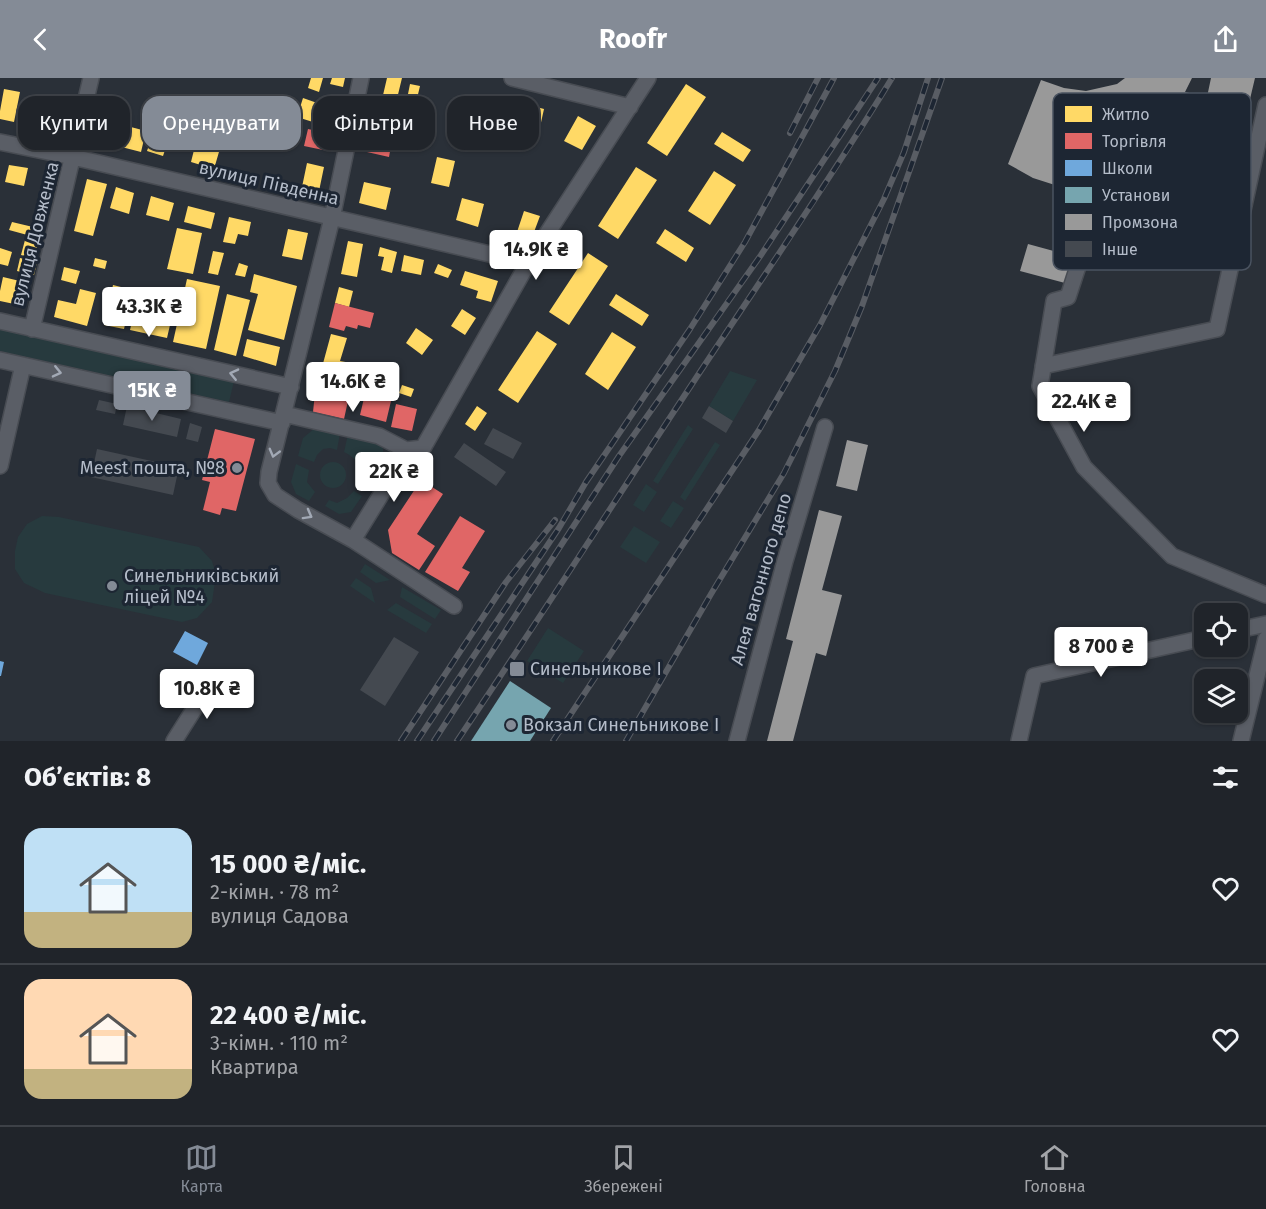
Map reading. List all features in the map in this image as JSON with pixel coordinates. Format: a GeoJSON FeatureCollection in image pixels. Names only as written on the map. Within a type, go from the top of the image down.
{"type":"FeatureCollection","features":[{"type":"Feature","properties":{"kind":"street","name":"вулиця Довженка"},"geometry":{"type":"LineString","coordinates":[[32,329],[92,78]]}},
{"type":"Feature","properties":{"kind":"street"},"geometry":{"type":"LineString","coordinates":[[361,78],[332,218],[268,472],[268,483],[275,495],[353,540],[454,606]]}},
{"type":"Feature","properties":{"kind":"street"},"geometry":{"type":"LineString","coordinates":[[512,78],[630,107]]}},
{"type":"Feature","properties":{"kind":"street"},"geometry":{"type":"LineString","coordinates":[[0,360],[379,436],[406,450],[423,448],[528,263],[648,78]]}},
{"type":"Feature","properties":{"kind":"street"},"geometry":{"type":"LineString","coordinates":[[1251,174],[1266,105]]}},
{"type":"Feature","properties":{"kind":"street","name":"вулиця Південна"},"geometry":{"type":"LineString","coordinates":[[0,142],[528,263]]}},
{"type":"Feature","properties":{"kind":"street"},"geometry":{"type":"LineString","coordinates":[[1077,270],[1068,297],[1054,301],[1040,386],[1084,467],[1172,556],[1266,595]]}},
{"type":"Feature","properties":{"kind":"street"},"geometry":{"type":"LineString","coordinates":[[1043,366],[1217,329],[1230,270]]}},
{"type":"Feature","properties":{"kind":"street"},"geometry":{"type":"LineString","coordinates":[[0,321],[291,387]]}},
{"type":"Feature","properties":{"kind":"street"},"geometry":{"type":"LineString","coordinates":[[0,466],[23,365]]}},
{"type":"Feature","properties":{"kind":"street","name":"Алея вагонного депо"},"geometry":{"type":"LineString","coordinates":[[737,741],[782,572],[825,427]]}},
{"type":"Feature","properties":{"kind":"street"},"geometry":{"type":"LineString","coordinates":[[353,540],[400,464],[406,450]]}},
{"type":"Feature","properties":{"kind":"street"},"geometry":{"type":"LineString","coordinates":[[1248,628],[1266,624]]}},
{"type":"Feature","properties":{"kind":"street"},"geometry":{"type":"LineString","coordinates":[[1241,741],[1266,639]]}},
{"type":"Feature","properties":{"kind":"street"},"geometry":{"type":"LineString","coordinates":[[1019,741],[1034,676],[1194,640]]}},
{"type":"Feature","properties":{"kind":"street"},"geometry":{"type":"LineString","coordinates":[[174,741],[212,681]]}},
{"type":"Feature","properties":{"kind":"green space"},"geometry":{"type":"Polygon","coordinates":[[[0,327],[234,381],[229,402],[0,351],[0,327]]]}},
{"type":"Feature","properties":{"kind":"green space"},"geometry":{"type":"Polygon","coordinates":[[[730,371],[757,380],[733,421],[709,406],[730,371]]]}},
{"type":"Feature","properties":{"kind":"green space"},"geometry":{"type":"Polygon","coordinates":[[[688,425],[693,429],[658,484],[653,481],[688,425]]]}},
{"type":"Feature","properties":{"kind":"green space"},"geometry":{"type":"Polygon","coordinates":[[[315,428],[340,433],[337,450],[323,449],[314,462],[298,456],[303,438],[315,428]]]}},
{"type":"Feature","properties":{"kind":"green space"},"geometry":{"type":"Polygon","coordinates":[[[348,434],[383,445],[383,455],[362,482],[358,478],[357,462],[344,452],[348,434]]]}},
{"type":"Feature","properties":{"kind":"green space"},"geometry":{"type":"Polygon","coordinates":[[[715,442],[720,445],[685,501],[680,497],[715,442]]]}},
{"type":"Feature","properties":{"kind":"green space"},"geometry":{"type":"Polygon","coordinates":[[[333,462],[342,466],[346,475],[342,484],[333,488],[324,484],[320,475],[324,466],[333,462]]]}},
{"type":"Feature","properties":{"kind":"green space"},"geometry":{"type":"Polygon","coordinates":[[[296,464],[309,470],[307,482],[315,492],[309,501],[296,494],[291,482],[296,464]]]}},
{"type":"Feature","properties":{"kind":"green space"},"geometry":{"type":"Polygon","coordinates":[[[646,484],[657,492],[644,512],[633,505],[646,484]]]}},
{"type":"Feature","properties":{"kind":"green space"},"geometry":{"type":"Polygon","coordinates":[[[354,491],[362,496],[351,512],[339,514],[325,506],[329,500],[337,503],[354,491]]]}},
{"type":"Feature","properties":{"kind":"green space"},"geometry":{"type":"Polygon","coordinates":[[[673,501],[684,508],[671,528],[660,521],[673,501]]]}},
{"type":"Feature","properties":{"kind":"green space"},"geometry":{"type":"Polygon","coordinates":[[[42,516],[59,517],[199,547],[212,561],[216,575],[212,602],[197,618],[182,622],[45,593],[24,583],[15,569],[18,537],[27,524],[42,516]]]}},
{"type":"Feature","properties":{"kind":"green space"},"geometry":{"type":"Polygon","coordinates":[[[634,526],[660,542],[646,563],[620,547],[634,526]]]}},
{"type":"Feature","properties":{"kind":"green space"},"geometry":{"type":"Polygon","coordinates":[[[365,564],[390,580],[376,583],[360,572],[365,564]]]}},
{"type":"Feature","properties":{"kind":"green space"},"geometry":{"type":"Polygon","coordinates":[[[356,578],[371,588],[375,603],[350,586],[356,578]]]}},
{"type":"Feature","properties":{"kind":"green space"},"geometry":{"type":"Polygon","coordinates":[[[402,587],[441,610],[435,619],[400,597],[402,587]]]}},
{"type":"Feature","properties":{"kind":"green space"},"geometry":{"type":"Polygon","coordinates":[[[396,603],[432,624],[426,633],[387,610],[396,603]]]}},
{"type":"Feature","properties":{"kind":"green space"},"geometry":{"type":"Polygon","coordinates":[[[548,628],[584,651],[563,683],[527,661],[548,628]]]}},
{"type":"Feature","properties":{"kind":"building: Житло"},"geometry":{"type":"Polygon","coordinates":[[[311,78],[323,78],[319,92],[308,88],[311,78]]]}},
{"type":"Feature","properties":{"kind":"building: Житло"},"geometry":{"type":"Polygon","coordinates":[[[332,78],[345,78],[343,87],[330,84],[332,78]]]}},
{"type":"Feature","properties":{"kind":"building: Житло"},"geometry":{"type":"Polygon","coordinates":[[[387,78],[402,78],[398,96],[383,96],[387,78]]]}},
{"type":"Feature","properties":{"kind":"building: Житло"},"geometry":{"type":"Polygon","coordinates":[[[410,84],[420,86],[418,96],[408,96],[410,84]]]}},
{"type":"Feature","properties":{"kind":"building: Житло"},"geometry":{"type":"Polygon","coordinates":[[[686,84],[706,97],[667,156],[647,143],[686,84]]]}},
{"type":"Feature","properties":{"kind":"building: Житло"},"geometry":{"type":"Polygon","coordinates":[[[4,89],[20,92],[14,122],[0,119],[4,89]]]}},
{"type":"Feature","properties":{"kind":"building: Житло"},"geometry":{"type":"Polygon","coordinates":[[[303,98],[313,102],[313,122],[301,118],[303,98]]]}},
{"type":"Feature","properties":{"kind":"building: Житло"},"geometry":{"type":"Polygon","coordinates":[[[539,108],[544,109],[539,127],[539,108]]]}},
{"type":"Feature","properties":{"kind":"building: Житло"},"geometry":{"type":"Polygon","coordinates":[[[578,116],[596,126],[582,150],[564,141],[578,116]]]}},
{"type":"Feature","properties":{"kind":"building: Житло"},"geometry":{"type":"Polygon","coordinates":[[[130,127],[142,130],[141,152],[130,149],[130,127]]]}},
{"type":"Feature","properties":{"kind":"building: Житло"},"geometry":{"type":"Polygon","coordinates":[[[722,132],[751,150],[743,162],[714,144],[722,132]]]}},
{"type":"Feature","properties":{"kind":"building: Житло"},"geometry":{"type":"Polygon","coordinates":[[[147,150],[165,150],[163,156],[147,150]]]}},
{"type":"Feature","properties":{"kind":"building: Житло"},"geometry":{"type":"Polygon","coordinates":[[[194,150],[220,150],[214,169],[191,162],[194,150]]]}},
{"type":"Feature","properties":{"kind":"building: Житло"},"geometry":{"type":"Polygon","coordinates":[[[437,157],[455,161],[449,187],[431,183],[437,157]]]}},
{"type":"Feature","properties":{"kind":"building: Житло"},"geometry":{"type":"Polygon","coordinates":[[[307,163],[324,167],[319,191],[302,187],[307,163]]]}},
{"type":"Feature","properties":{"kind":"building: Житло"},"geometry":{"type":"Polygon","coordinates":[[[9,165],[28,168],[24,186],[5,182],[9,165]]]}},
{"type":"Feature","properties":{"kind":"building: Житло"},"geometry":{"type":"Polygon","coordinates":[[[636,167],[657,180],[618,239],[598,226],[636,167]]]}},
{"type":"Feature","properties":{"kind":"building: Житло"},"geometry":{"type":"Polygon","coordinates":[[[714,171],[736,185],[710,225],[688,211],[714,171]]]}},
{"type":"Feature","properties":{"kind":"building: Житло"},"geometry":{"type":"Polygon","coordinates":[[[87,179],[107,184],[93,236],[74,231],[87,179]]]}},
{"type":"Feature","properties":{"kind":"building: Житло"},"geometry":{"type":"Polygon","coordinates":[[[364,182],[391,188],[386,210],[359,203],[364,182]]]}},
{"type":"Feature","properties":{"kind":"building: Житло"},"geometry":{"type":"Polygon","coordinates":[[[116,187],[134,193],[129,214],[110,208],[116,187]]]}},
{"type":"Feature","properties":{"kind":"building: Житло"},"geometry":{"type":"Polygon","coordinates":[[[151,196],[174,203],[169,221],[146,215],[151,196]]]}},
{"type":"Feature","properties":{"kind":"building: Житло"},"geometry":{"type":"Polygon","coordinates":[[[462,198],[484,204],[478,227],[456,220],[462,198]]]}},
{"type":"Feature","properties":{"kind":"building: Житло"},"geometry":{"type":"Polygon","coordinates":[[[188,206],[215,213],[211,229],[184,222],[188,206]]]}},
{"type":"Feature","properties":{"kind":"building: Житло"},"geometry":{"type":"Polygon","coordinates":[[[524,211],[540,216],[531,240],[516,235],[524,211]]]}},
{"type":"Feature","properties":{"kind":"building: Житло"},"geometry":{"type":"Polygon","coordinates":[[[229,217],[251,222],[248,236],[238,234],[235,244],[223,242],[229,217]]]}},
{"type":"Feature","properties":{"kind":"building: Житло"},"geometry":{"type":"Polygon","coordinates":[[[12,222],[33,227],[31,236],[9,230],[12,222]]]}},
{"type":"Feature","properties":{"kind":"building: Житло"},"geometry":{"type":"Polygon","coordinates":[[[177,228],[202,233],[193,274],[167,269],[177,228]]]}},
{"type":"Feature","properties":{"kind":"building: Житло"},"geometry":{"type":"Polygon","coordinates":[[[288,229],[308,233],[302,260],[282,256],[288,229]]]}},
{"type":"Feature","properties":{"kind":"building: Житло"},"geometry":{"type":"Polygon","coordinates":[[[665,229],[694,248],[686,262],[656,243],[665,229]]]}},
{"type":"Feature","properties":{"kind":"building: Житло"},"geometry":{"type":"Polygon","coordinates":[[[25,240],[38,244],[34,258],[21,255],[25,240]]]}},
{"type":"Feature","properties":{"kind":"building: Житло"},"geometry":{"type":"Polygon","coordinates":[[[348,241],[363,244],[357,277],[341,274],[348,241]]]}},
{"type":"Feature","properties":{"kind":"building: Житло"},"geometry":{"type":"Polygon","coordinates":[[[380,247],[397,252],[392,273],[381,270],[384,257],[378,256],[380,247]]]}},
{"type":"Feature","properties":{"kind":"building: Житло"},"geometry":{"type":"Polygon","coordinates":[[[0,248],[12,252],[8,266],[0,264],[0,248]]]}},
{"type":"Feature","properties":{"kind":"building: Житло"},"geometry":{"type":"Polygon","coordinates":[[[213,251],[224,253],[218,275],[208,273],[213,251]]]}},
{"type":"Feature","properties":{"kind":"building: Житло"},"geometry":{"type":"Polygon","coordinates":[[[588,253],[608,266],[569,325],[549,312],[588,253]]]}},
{"type":"Feature","properties":{"kind":"building: Житло"},"geometry":{"type":"Polygon","coordinates":[[[404,255],[424,260],[421,275],[401,271],[404,255]]]}},
{"type":"Feature","properties":{"kind":"building: Житло"},"geometry":{"type":"Polygon","coordinates":[[[20,258],[37,262],[34,275],[17,271],[20,258]]]}},
{"type":"Feature","properties":{"kind":"building: Житло"},"geometry":{"type":"Polygon","coordinates":[[[95,258],[107,261],[105,269],[93,266],[95,258]]]}},
{"type":"Feature","properties":{"kind":"building: Житло"},"geometry":{"type":"Polygon","coordinates":[[[239,263],[248,266],[245,277],[235,275],[239,263]]]}},
{"type":"Feature","properties":{"kind":"building: Житло"},"geometry":{"type":"Polygon","coordinates":[[[438,264],[452,270],[448,278],[434,273],[438,264]]]}},
{"type":"Feature","properties":{"kind":"building: Житло"},"geometry":{"type":"Polygon","coordinates":[[[64,267],[80,271],[76,284],[61,280],[64,267]]]}},
{"type":"Feature","properties":{"kind":"building: Житло"},"geometry":{"type":"Polygon","coordinates":[[[465,271],[498,281],[491,302],[476,298],[478,291],[460,285],[465,271]]]}},
{"type":"Feature","properties":{"kind":"building: Житло"},"geometry":{"type":"Polygon","coordinates":[[[254,274],[297,286],[284,340],[248,330],[258,294],[250,292],[254,274]]]}},
{"type":"Feature","properties":{"kind":"building: Житло"},"geometry":{"type":"Polygon","coordinates":[[[3,277],[24,282],[19,305],[0,301],[3,277]]]}},
{"type":"Feature","properties":{"kind":"building: Житло"},"geometry":{"type":"Polygon","coordinates":[[[187,279],[220,286],[206,349],[173,342],[187,279]]]}},
{"type":"Feature","properties":{"kind":"building: Житло"},"geometry":{"type":"Polygon","coordinates":[[[113,285],[133,290],[124,329],[104,325],[113,285]]]}},
{"type":"Feature","properties":{"kind":"building: Житло"},"geometry":{"type":"Polygon","coordinates":[[[339,287],[353,291],[349,307],[335,303],[339,287]]]}},
{"type":"Feature","properties":{"kind":"building: Житло"},"geometry":{"type":"Polygon","coordinates":[[[80,289],[96,293],[87,326],[54,317],[58,300],[76,304],[80,289]]]}},
{"type":"Feature","properties":{"kind":"building: Житло"},"geometry":{"type":"Polygon","coordinates":[[[227,294],[250,300],[236,356],[214,350],[227,294]]]}},
{"type":"Feature","properties":{"kind":"building: Житло"},"geometry":{"type":"Polygon","coordinates":[[[616,294],[649,315],[642,326],[609,305],[616,294]]]}},
{"type":"Feature","properties":{"kind":"building: Житло"},"geometry":{"type":"Polygon","coordinates":[[[160,295],[176,299],[167,338],[130,330],[135,308],[156,313],[160,295]]]}},
{"type":"Feature","properties":{"kind":"building: Житло"},"geometry":{"type":"Polygon","coordinates":[[[462,309],[476,318],[465,335],[451,326],[462,309]]]}},
{"type":"Feature","properties":{"kind":"building: Житло"},"geometry":{"type":"Polygon","coordinates":[[[416,328],[433,340],[422,355],[406,343],[416,328]]]}},
{"type":"Feature","properties":{"kind":"building: Житло"},"geometry":{"type":"Polygon","coordinates":[[[537,331],[557,344],[518,403],[498,390],[537,331]]]}},
{"type":"Feature","properties":{"kind":"building: Житло"},"geometry":{"type":"Polygon","coordinates":[[[612,332],[636,347],[608,390],[585,374],[612,332]]]}},
{"type":"Feature","properties":{"kind":"building: Житло"},"geometry":{"type":"Polygon","coordinates":[[[331,334],[347,338],[340,361],[351,363],[346,383],[340,381],[336,398],[315,393],[331,334]]]}},
{"type":"Feature","properties":{"kind":"building: Житло"},"geometry":{"type":"Polygon","coordinates":[[[247,339],[280,347],[276,366],[243,356],[247,339]]]}},
{"type":"Feature","properties":{"kind":"building: Житло"},"geometry":{"type":"Polygon","coordinates":[[[402,385],[414,389],[411,397],[399,393],[402,385]]]}},
{"type":"Feature","properties":{"kind":"building: Житло"},"geometry":{"type":"Polygon","coordinates":[[[477,406],[487,413],[475,431],[465,424],[477,406]]]}},
{"type":"Feature","properties":{"kind":"building: Торгівля"},"geometry":{"type":"Polygon","coordinates":[[[308,129],[313,130],[313,148],[304,146],[308,129]]]}},
{"type":"Feature","properties":{"kind":"building: Торгівля"},"geometry":{"type":"Polygon","coordinates":[[[367,150],[390,150],[389,157],[367,152],[367,150]]]}},
{"type":"Feature","properties":{"kind":"building: Торгівля"},"geometry":{"type":"Polygon","coordinates":[[[335,303],[374,313],[370,328],[358,325],[357,329],[346,326],[344,331],[329,327],[335,303]]]}},
{"type":"Feature","properties":{"kind":"building: Торгівля"},"geometry":{"type":"Polygon","coordinates":[[[315,393],[348,401],[344,419],[313,412],[315,393]]]}},
{"type":"Feature","properties":{"kind":"building: Торгівля"},"geometry":{"type":"Polygon","coordinates":[[[365,394],[391,401],[386,422],[360,415],[365,394]]]}},
{"type":"Feature","properties":{"kind":"building: Торгівля"},"geometry":{"type":"Polygon","coordinates":[[[396,404],[417,409],[412,431],[391,427],[396,404]]]}},
{"type":"Feature","properties":{"kind":"building: Торгівля"},"geometry":{"type":"Polygon","coordinates":[[[215,429],[255,439],[236,511],[222,508],[220,515],[203,510],[210,482],[202,480],[215,429]]]}},
{"type":"Feature","properties":{"kind":"building: Торгівля"},"geometry":{"type":"Polygon","coordinates":[[[421,480],[443,494],[417,534],[435,546],[419,570],[392,553],[388,530],[421,480]]]}},
{"type":"Feature","properties":{"kind":"building: Торгівля"},"geometry":{"type":"Polygon","coordinates":[[[460,516],[485,531],[462,568],[470,572],[458,591],[425,572],[460,516]]]}},
{"type":"Feature","properties":{"kind":"building: Школи"},"geometry":{"type":"Polygon","coordinates":[[[185,631],[208,643],[197,665],[173,652],[185,631]]]}},
{"type":"Feature","properties":{"kind":"building: Школи"},"geometry":{"type":"Polygon","coordinates":[[[0,661],[4,662],[1,676],[0,676],[0,661]]]}},
{"type":"Feature","properties":{"kind":"building: Установи","name":"Вокзал Синельникове І"},"geometry":{"type":"Polygon","coordinates":[[[510,681],[551,708],[530,741],[471,741],[510,681]]]}},
{"type":"Feature","properties":{"kind":"building: Промзона"},"geometry":{"type":"Polygon","coordinates":[[[1125,78],[1192,78],[1185,92],[1189,93],[1053,93],[1053,184],[1033,178],[1008,164],[1041,80],[1064,88],[1086,91],[1117,84],[1125,78]]]}},
{"type":"Feature","properties":{"kind":"building: Промзона"},"geometry":{"type":"Polygon","coordinates":[[[1211,78],[1255,78],[1251,95],[1251,93],[1208,93],[1211,78]]]}},
{"type":"Feature","properties":{"kind":"building: Промзона"},"geometry":{"type":"Polygon","coordinates":[[[1028,244],[1053,251],[1053,270],[1068,270],[1065,283],[1020,271],[1028,244]]]}},
{"type":"Feature","properties":{"kind":"building: Промзона"},"geometry":{"type":"Polygon","coordinates":[[[847,440],[868,445],[857,491],[836,486],[847,440]]]}},
{"type":"Feature","properties":{"kind":"building: Промзона"},"geometry":{"type":"Polygon","coordinates":[[[819,510],[842,516],[822,590],[842,595],[826,656],[816,653],[793,741],[767,741],[793,641],[786,639],[819,510]]]}},
{"type":"Feature","properties":{"kind":"building: Інше"},"geometry":{"type":"Polygon","coordinates":[[[99,400],[117,404],[115,414],[96,410],[99,400]]]}},
{"type":"Feature","properties":{"kind":"building: Інше"},"geometry":{"type":"Polygon","coordinates":[[[127,406],[181,419],[177,437],[123,425],[127,406]]]}},
{"type":"Feature","properties":{"kind":"building: Інше"},"geometry":{"type":"Polygon","coordinates":[[[709,406],[733,421],[726,433],[702,418],[709,406]]]}},
{"type":"Feature","properties":{"kind":"building: Інше"},"geometry":{"type":"Polygon","coordinates":[[[190,423],[202,427],[198,442],[186,439],[190,423]]]}},
{"type":"Feature","properties":{"kind":"building: Інше"},"geometry":{"type":"Polygon","coordinates":[[[493,428],[522,443],[513,459],[484,444],[493,428]]]}},
{"type":"Feature","properties":{"kind":"building: Інше"},"geometry":{"type":"Polygon","coordinates":[[[464,443],[506,472],[496,486],[454,457],[464,443]]]}},
{"type":"Feature","properties":{"kind":"building: Інше"},"geometry":{"type":"Polygon","coordinates":[[[97,449],[179,467],[173,495],[91,477],[97,449]]]}},
{"type":"Feature","properties":{"kind":"building: Інше"},"geometry":{"type":"Polygon","coordinates":[[[394,637],[419,652],[385,706],[360,690],[394,637]]]}},
{"type":"Feature","properties":{"kind":"railway"},"geometry":{"type":"LineString","coordinates":[[790,133],[818,78]]}},
{"type":"Feature","properties":{"kind":"railway"},"geometry":{"type":"LineString","coordinates":[[417,741],[559,528],[586,482],[690,329],[745,242],[834,78]]}},
{"type":"Feature","properties":{"kind":"railway"},"geometry":{"type":"LineString","coordinates":[[434,741],[619,456],[761,255],[878,78]]}},
{"type":"Feature","properties":{"kind":"railway"},"geometry":{"type":"LineString","coordinates":[[457,741],[892,78]]}},
{"type":"Feature","properties":{"kind":"railway"},"geometry":{"type":"LineString","coordinates":[[553,741],[759,430],[820,325],[884,199],[904,152],[928,78]]}},
{"type":"Feature","properties":{"kind":"railway"},"geometry":{"type":"LineString","coordinates":[[626,741],[784,473],[835,371],[862,306],[942,78]]}},
{"type":"Feature","properties":{"kind":"railway"},"geometry":{"type":"LineString","coordinates":[[401,741],[506,582],[555,520]]}},
{"type":"Feature","properties":{"kind":"place","name":"Meest пошта, №8"},"geometry":{"type":"Point","coordinates":[237,468]}},
{"type":"Feature","properties":{"kind":"place","name":"Синельниківський ліцей №4"},"geometry":{"type":"Point","coordinates":[112,586]}},
{"type":"Feature","properties":{"kind":"place","name":"Синельникове І"},"geometry":{"type":"Point","coordinates":[517,669]}},
{"type":"Feature","properties":{"kind":"place","name":"Вокзал Синельникове І"},"geometry":{"type":"Point","coordinates":[511,725]}}]}
